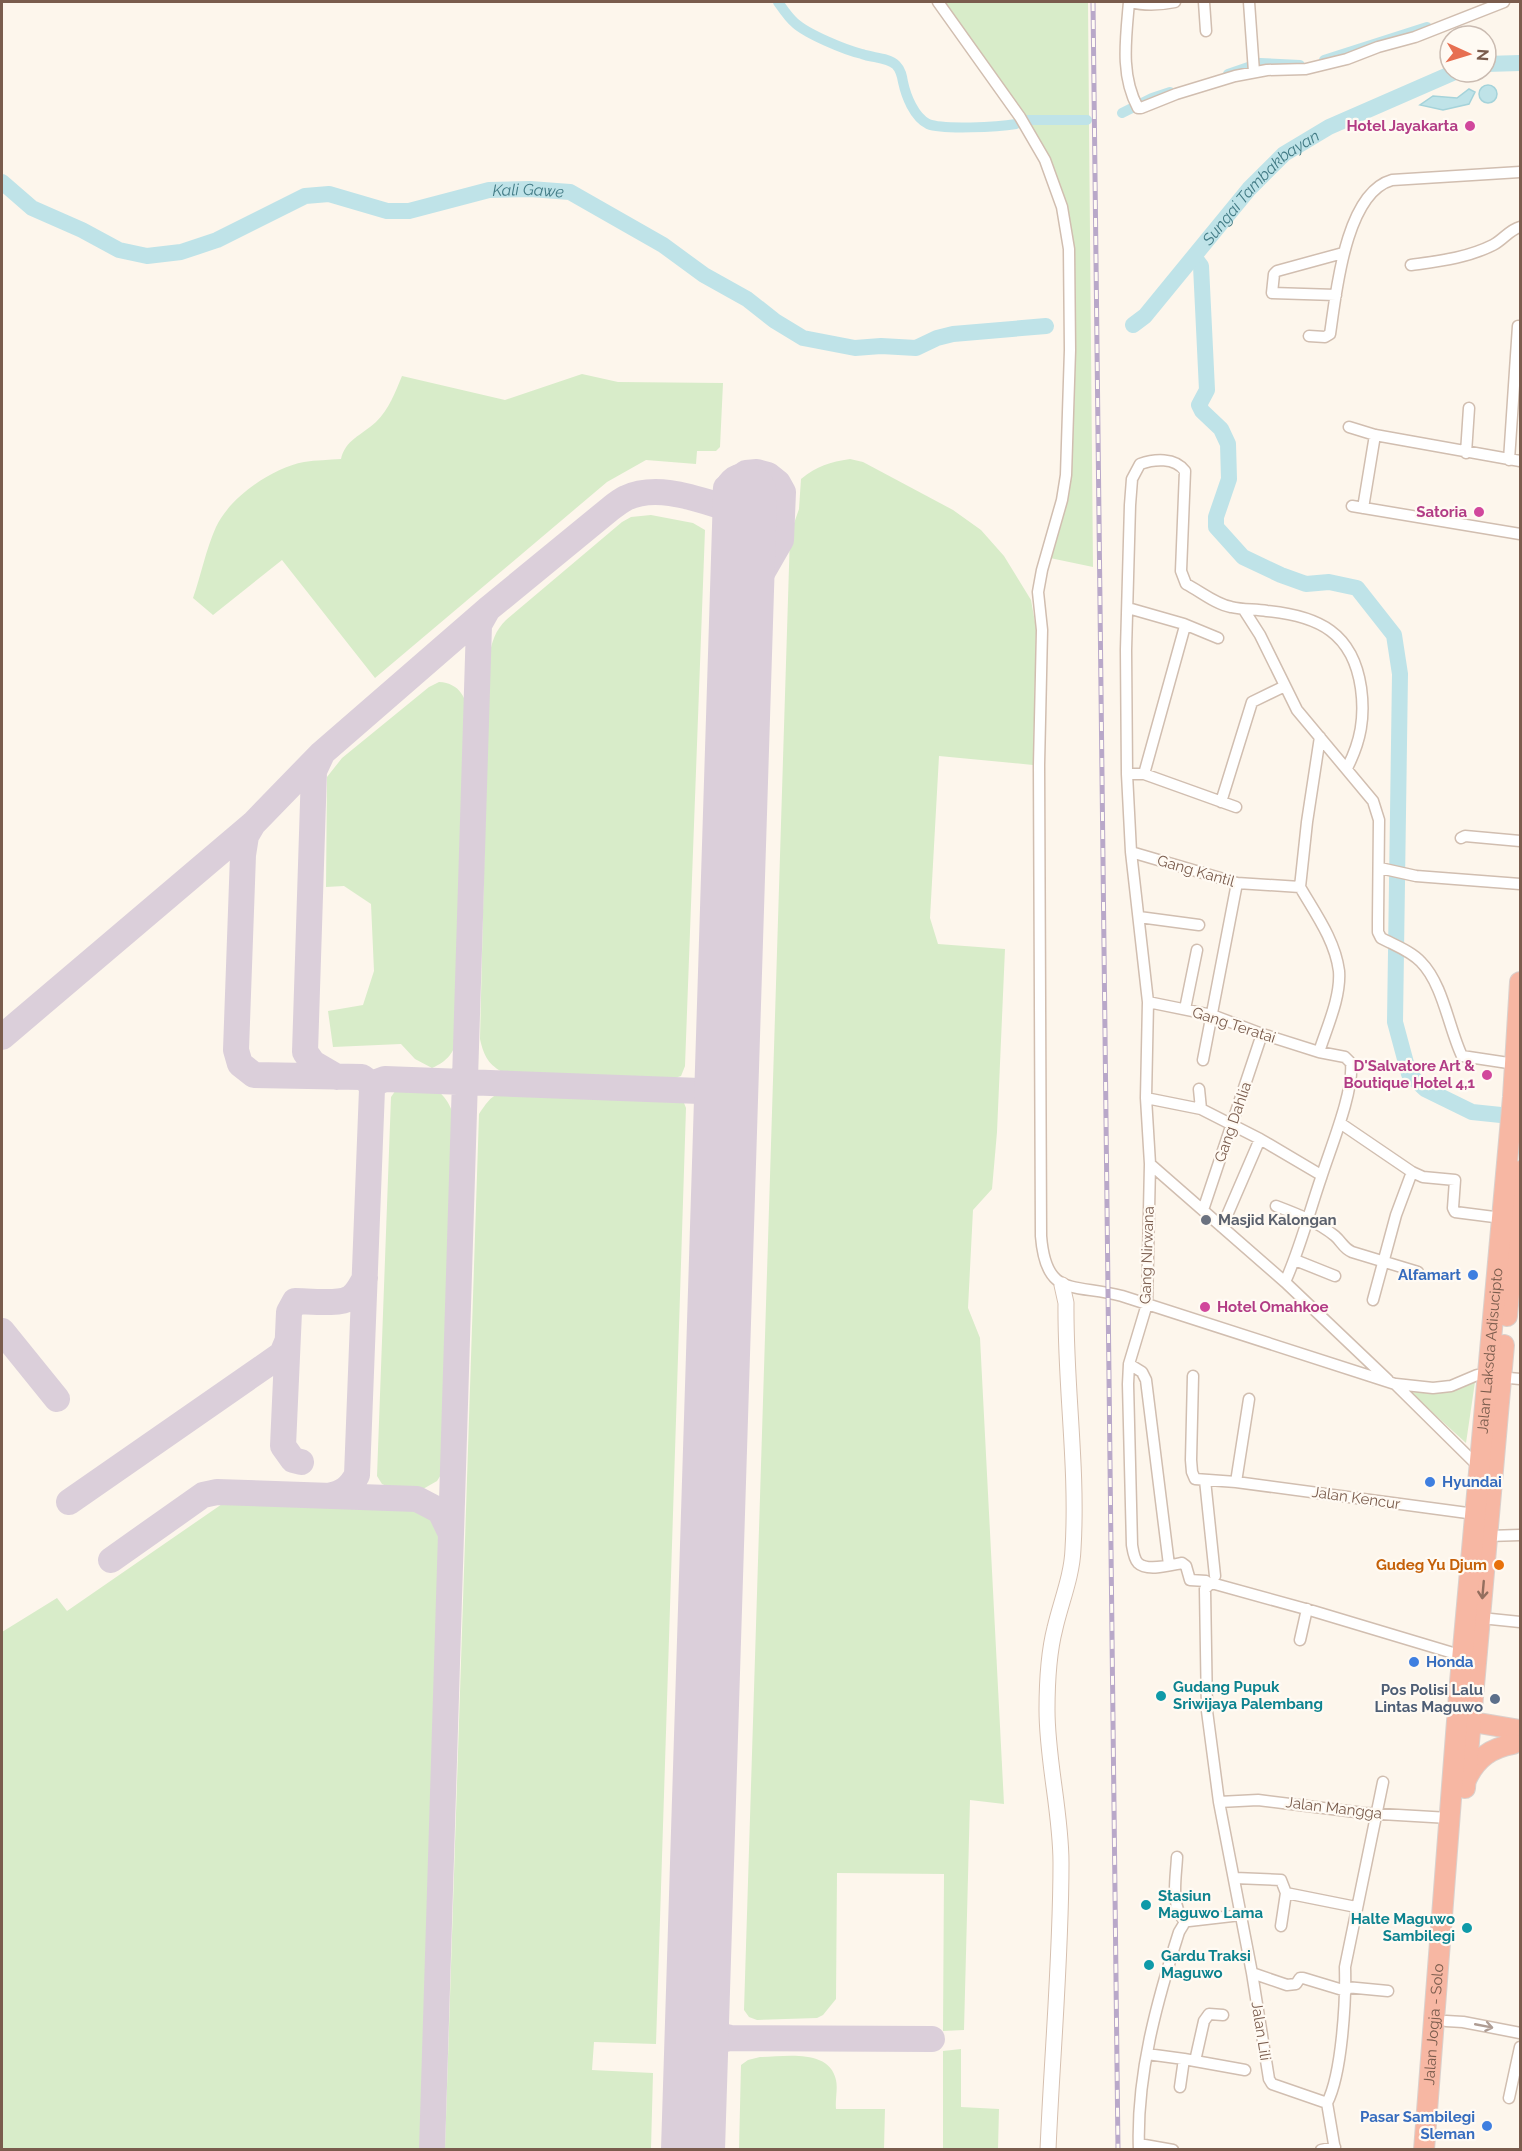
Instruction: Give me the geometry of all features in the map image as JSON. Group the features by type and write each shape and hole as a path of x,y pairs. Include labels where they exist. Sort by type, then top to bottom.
{"highway":[{"name":"Jalan Laksda Adisucipto","path":"1515,1210 1508,1148 1521,982"},
{"name":"Jalan Laksda Adisucipto","path":"1464,1729 1462,1656 1475,1514 1487,1469 1503,1377 1515,1210 1521,1171"},
{"name":"Jalan Laksda Adisucipto","path":"1464,1729 1476,1683 1488,1536 1487,1469"},
{"path":"1476,1683 1482,1704 1487,1712 1516,1737"},
{"path":"1464,1729 1516,1737"},
{"name":"Jalan Jogja - Solo","path":"1437,2150 1465,1784 1464,1729"},
{"name":"Jalan Jogja - Solo","path":"1424,2150 1449,1818 1464,1729"},
{"path":"1465,1784 1473,1767 1485,1754 1516,1737"}],"street":[{"path":"938,2 1020,117 1048,166 1062,207 1069,249 1070,350 1064,487 1038,592 1042,630 1039,765 1041,1236 1046,1266 1050,1274 1062,1285 1108,1292 1393,1383 1433,1388 1451,1386 1471,1376 1503,1377"},
{"path":"1175,2 1161,5 1130,2 1125,54 1126,71 1136,105 1176,94 1253,67 1267,70 1306,69 1330,64 1415,37 1504,2"},
{"path":"1204,2 1206,31"},
{"path":"1249,2 1253,67"},
{"path":"1309,336 1325,337 1330,334 1343,252 1359,209 1385,182 1521,172"},
{"path":"1411,265 1461,257 1493,245 1513,229 1521,227"},
{"path":"1336,295 1272,293 1274,274 1277,271 1343,252"},
{"path":"1509,460 1518,326"},
{"path":"1466,453 1469,408"},
{"path":"1349,428 1466,453 1521,461"},
{"path":"1375,435 1358,507 1521,534"},
{"name":"Gang Nirwana","path":"1169,1565 1143,1566 1134,1556 1128,1424 1130,1364 1147,1304 1150,1164 1146,1098 1148,1002 1131,852 1127,774 1126,650 1132,479 1140,464 1152,460 1172,462 1185,471 1181,571 1186,584 1229,607 1244,610"},
{"path":"1128,608 1184,624 1218,638"},
{"path":"1244,610 1260,635 1297,710 1373,801 1379,820 1378,932 1381,938 1421,962 1429,973 1438,990 1462,1056 1515,1064"},
{"path":"1244,610 1285,613 1312,622 1339,636 1347,646 1359,672 1363,705 1362,732 1347,768"},
{"path":"1144,774 1185,626"},
{"path":"1221,802 1252,702 1285,686"},
{"path":"1319,1052 1337,990 1339,972 1326,932 1300,886 1320,737"},
{"path":"1127,774 1144,774 1236,807"},
{"path":"1461,838 1465,836 1521,841"},
{"name":"Gang Kantil","path":"1131,852 1237,883 1300,886"},
{"path":"1380,868 1416,876 1521,884"},
{"path":"1203,1060 1237,883"},
{"path":"1139,917 1199,925"},
{"path":"1185,1009 1197,950"},
{"name":"Gang Teratai","path":"1148,1002 1212,1015 1319,1052 1345,1057 1351,1063 1352,1072 1340,1123"},
{"name":"Gang Dahlia","path":"1203,1210 1262,1034"},
{"path":"1199,1089 1201,1109"},
{"path":"1146,1098 1201,1109 1260,1139 1322,1175"},
{"path":"1284,1282 1295,1260 1340,1123 1412,1172 1423,1177 1455,1180 1453,1208 1455,1212 1515,1210"},
{"path":"1222,1227 1260,1139"},
{"path":"1150,1164 1284,1282 1487,1469"},
{"path":"1373,1300 1396,1215 1412,1172"},
{"path":"1276,1206 1307,1219 1334,1235 1346,1250 1418,1272"},
{"path":"1295,1260 1335,1276"},
{"path":"1048,2150 1059,1966 1061,1863 1059,1826 1048,1740 1049,1656 1054,1629 1071,1570 1074,1530 1066,1304 1062,1285"},
{"path":"1130,1364 1142,1372 1146,1380 1169,1565 1184,1564 1190,1580 1206,1581 1307,1609 1462,1656"},
{"path":"1192,1376 1192,1472 1195,1479 1205,1480"},
{"path":"1236,1482 1249,1399"},
{"name":"Jalan Kencur","path":"1205,1480 1236,1482 1475,1514"},
{"name":"Jalan Lili","path":"1205,1480 1210,1583 1207,1711 1219,1802 1235,1878 1269,2079 1272,2085 1327,2103"},
{"path":"1488,1536 1521,1535"},
{"path":"1300,1640 1307,1609"},
{"path":"1481,1618 1521,1622"},
{"path":"1321,2150 1335,2148 1327,2103 1334,2090 1346,1989 1346,1967 1356,1907 1383,1782"},
{"name":"Jalan Mangga","path":"1219,1802 1258,1800 1375,1814 1449,1818"},
{"path":"1178,1857 1176,1904 1179,1916 1185,1922"},
{"path":"1235,1878 1281,1880 1286,1893 1281,1926"},
{"path":"1286,1893 1356,1907"},
{"path":"1185,1922 1241,1915"},
{"path":"1173,2150 1139,2147 1142,2089 1147,2054 1168,1970 1179,1932 1185,1922"},
{"path":"1252,1973 1287,1985 1296,1984 1300,1978 1303,1978 1346,1989 1388,1991"},
{"path":"1195,2061 1204,2021 1209,2014 1223,2015"},
{"path":"1446,2021 1521,2033"},
{"path":"1509,2098 1521,2047"},
{"path":"1147,2054 1245,2070"},
{"path":"1180,2087 1184,2059"}],"green space":[{"path":"943,2 1088,2 1089,117 1026,118"},
{"path":"1089,124 1093,567 1050,558 1064,512 1073,246 1068,213 1058,183 1030,125"},
{"path":"582,374 618,382 723,383 720,447 716,451 697,451 696,464 646,460 607,482 375,678 282,560 213,615 193,598 212,535 231,505 253,485 279,470 304,462 341,459 350,442 385,412 402,376 505,400"},
{"path":"850,459 863,462 953,510 981,530 1004,556 1031,600 1036,628 1033,765 939,756 930,918 938,944 1005,949 997,1132 992,1189 973,1210 968,1308 980,1338 1004,1804 970,1800 964,2030 943,2031 944,1874 837,1873 836,1999 823,2015 817,2018 757,2020 749,2017 744,2010 790,535 799,509 801,479 824,465"},
{"path":"651,515 693,523 705,530 685,1066 681,1076 669,1080 504,1073 488,1060 480,1039 491,646 506,620 622,522 631,517"},
{"path":"439,682 452,685 461,693 468,719 459,1037 449,1056 432,1068 415,1059 401,1044 333,1047 328,1011 363,1005 374,971 371,904 344,886 326,887 327,777 342,758 429,687"},
{"path":"429,1086 448,1102 456,1126 444,1470 437,1481 423,1489 391,1488 382,1484 377,1476 391,1097 398,1087"},
{"path":"513,1091 678,1098 686,1108 656,2044 594,2042 592,2070 653,2073 651,2149 445,2149 479,1114 493,1097"},
{"path":"1475,1382 1466,1443 1410,1392 1443,1390"},
{"path":"225,1502 297,1507 423,1509 434,1518 440,1530 442,1539 423,2149 2,2149 2,1632 57,1598 67,1611"},
{"path":"961,2049 961,2107 999,2109 998,2149 943,2149 943,2051"},
{"path":"804,2056 825,2063 832,2070 836,2080 836,2109 885,2109 884,2149 739,2149 741,2065 748,2060 760,2057"}],"water":[{"path":"1484,85 1492,85 1497,90 1495,101 1484,103 1479,98 1479,90"},
{"path":"1469,89 1475,92 1469,104 1443,110 1420,105 1433,96 1457,98"}],"waterway":[{"path":"778,2 792,21 808,32 846,49 893,62 901,73 911,106 928,124 958,127 1016,124"},
{"path":"1324,60 1427,27"},
{"path":"1228,74 1260,63 1300,65"},
{"name":"Sungai Tambakbayan","path":"1498,64 1520,63"},
{"name":"Sungai Tambakbayan","path":"1133,325 1145,316 1249,189 1284,154 1329,127 1438,79"},
{"path":"1122,113 1170,92"},
{"path":"1028,120 1087,120"},
{"name":"Kali Gawe","path":"2,182 32,208 82,230 119,250 147,256 181,252 217,240 305,196 329,194 387,211 409,211 489,190 530,189 570,192 663,245 704,275 747,299 775,321 803,338 855,348 881,346 916,348 937,338 953,334 1046,326"},
{"path":"1195,258 1201,266 1207,390 1199,405 1202,411 1221,429 1228,444 1229,479 1216,517 1216,527 1243,557 1281,575 1306,584 1329,582 1357,588 1394,635 1400,674 1395,1022 1409,1074 1425,1089 1472,1112 1520,1117"}],"taxiway":[{"path":"742,608 781,540 783,492 778,483 768,475 757,472 746,473 726,488 724,507 744,534"},
{"path":"2,1037 253,824 321,754 488,609 616,505 638,494 662,492 724,507"},
{"path":"432,2150 479,625 488,609"},
{"path":"321,756 314,771 305,1052 313,1063 337,1077"},
{"path":"253,824 246,836 243,855 236,1050 240,1064 254,1075 362,1077 369,1082 372,1089 357,1475 346,1489 329,1496"},
{"path":"700,1091 716,1082 727,1066"},
{"path":"372,1089 377,1082 385,1079 700,1091 713,1096 726,1111"},
{"path":"301,1462 293,1460 283,1446 289,1312 295,1301 331,1302 350,1298 357,1292 365,1278"},
{"path":"2,1331 57,1399"},
{"path":"69,1502 282,1354 287,1342"},
{"path":"111,1560 203,1495 217,1492 417,1499 440,1511 451,1534"},
{"path":"698,2011 702,2023 708,2030 730,2038"},
{"path":"696,2063 701,2051 708,2044 730,2038 932,2039"}],"runway":[{"path":"693,2150 745,495"}],"railway":[{"path":"1093,2 1118,2150"}],"place":[{"name":"Hotel Jayakarta","path":"1470,126"},
{"name":"Satoria","path":"1479,512"},
{"name":"D'Salvatore Art & Boutique Hotel 4,1","path":"1487,1075"},
{"name":"Masjid Kalongan","path":"1206,1220"},
{"name":"Alfamart","path":"1473,1275"},
{"name":"Hotel Omahkoe","path":"1205,1307"},
{"name":"Hyundai","path":"1430,1482"},
{"name":"Gudeg Yu Djum","path":"1499,1565"},
{"name":"Honda","path":"1414,1662"},
{"name":"Gudang Pupuk Sriwijaya Palembang","path":"1161,1696"},
{"name":"Pos Polisi Lalu Lintas Maguwo","path":"1495,1699"},
{"name":"Stasiun Maguwo Lama","path":"1146,1905"},
{"name":"Halte Maguwo Sambilegi","path":"1467,1928"},
{"name":"Gardu Traksi Maguwo","path":"1149,1965"},
{"name":"Pasar Sambilegi Sleman","path":"1487,2126"}]}
